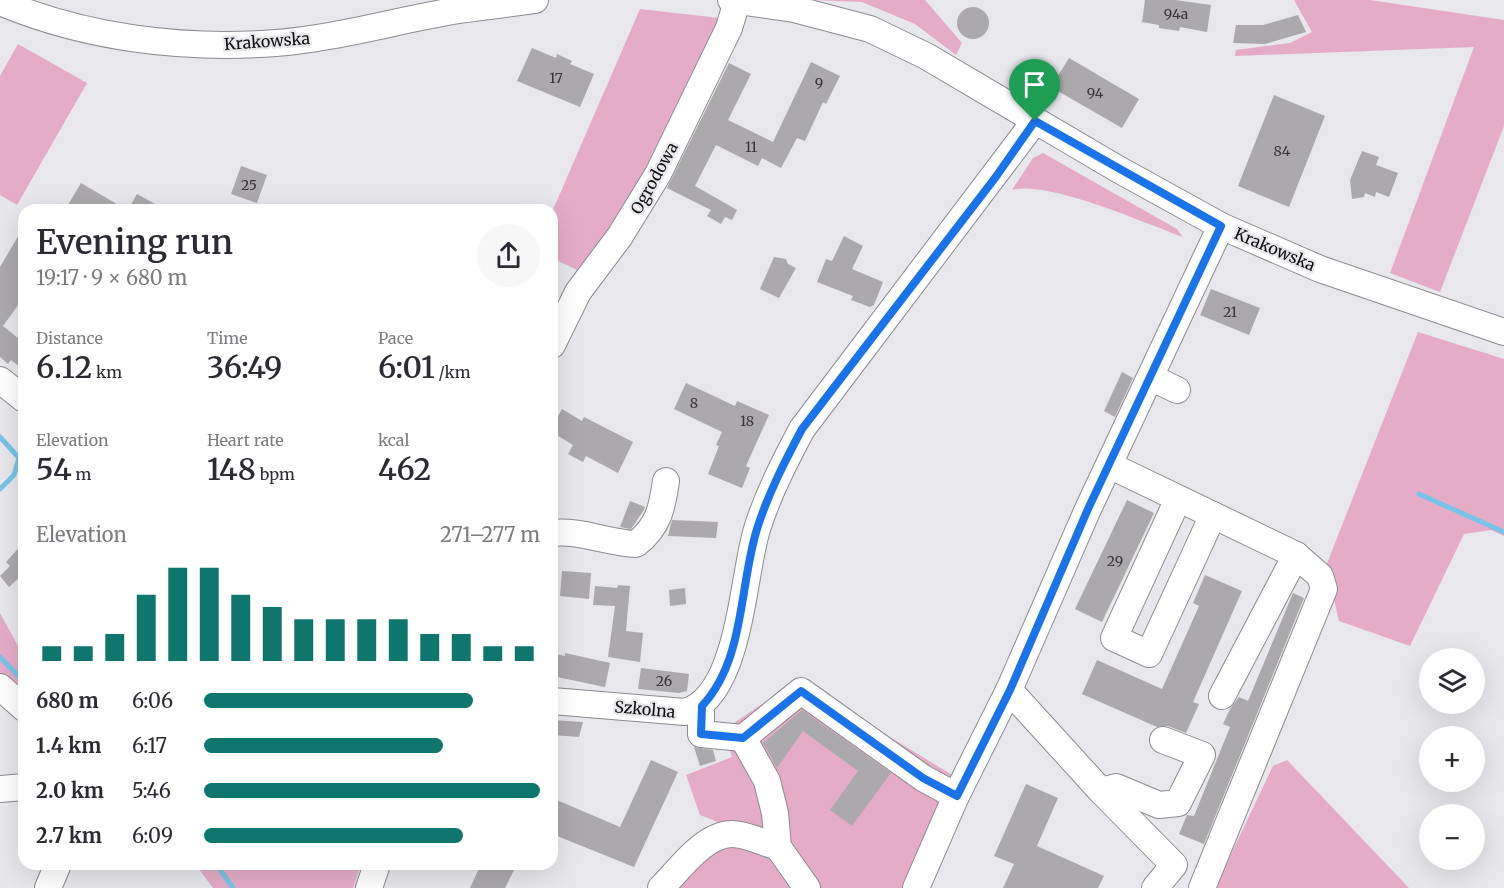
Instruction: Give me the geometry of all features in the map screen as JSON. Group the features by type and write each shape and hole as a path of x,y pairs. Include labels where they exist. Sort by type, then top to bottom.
{"street":[{"name":"Krakowska","path":"0,2 44,18 112,35 186,44 230,45 321,37 458,10 535,0"},
{"name":"Krakowska","path":"731,0 794,9 870,29 926,56 1035,121 1221,226 1329,272 1504,332"},
{"name":"Ogrodowa","path":"558,333 578,292 620,236 658,174 729,28 737,1"},
{"path":"957,796 923,778 801,691 743,738 701,734 702,706 716,690 727,667 757,530 782,466 802,429 995,178 1035,121"},
{"path":"916,888 957,796 1010,690 1088,509 1111,466 1221,226"},
{"path":"1152,378 1177,390"},
{"path":"0,380 18,394"},
{"path":"1111,466 1296,555 1320,576 1323,596 1203,888"},
{"path":"558,532 565,531 616,543 636,544 651,533 662,507 666,481"},
{"path":"1178,499 1114,638 1149,654 1213,516"},
{"path":"1222,696 1296,555"},
{"path":"0,687 18,703"},
{"path":"1010,690 1101,791 1174,864 1155,888"},
{"name":"Szkolna","path":"558,701 685,712 702,706"},
{"path":"743,738 767,781 776,813 778,847 807,888"},
{"path":"1101,791 1116,787 1159,805 1178,803 1202,755 1163,740"},
{"path":"0,789 18,788"},
{"path":"661,888 692,856 717,836 733,834 778,847"},
{"path":"48,888 56,870"},
{"path":"369,888 375,870"}],"shaded area":[{"path":"812,0 925,0 962,43 956,55 915,24 862,2"},
{"path":"1294,0 1370,0 1504,20 1504,126 1440,292 1390,273 1474,47 1235,56 1236,50 1290,43 1312,32"},
{"path":"640,9 728,19 643,192 581,272 558,261 558,204 555,204"},
{"path":"18,44 87,83 17,205 0,195 0,76"},
{"path":"1043,153 1177,229 1183,237 1096,204 1071,197 1048,191 1012,190 1033,158"},
{"path":"1418,332 1504,359 1504,536 1491,530 1464,534 1410,646 1339,621 1326,566"},
{"path":"0,613 18,646 18,690 0,674"},
{"path":"797,680 957,778 907,888 673,888 709,856 753,836 700,815 686,775 732,757 724,730"},
{"path":"1287,760 1409,888 1215,888 1273,766"},
{"path":"200,870 359,870 353,888 213,888"}],"building":[{"path":"1145,0 1176,0 1211,5 1207,32 1180,27 1179,31 1159,28 1159,25 1142,22"},
{"path":"973,7 984,12 989,23 984,34 973,39 962,34 957,23 962,12"},
{"path":"1298,15 1306,32 1265,44 1233,43 1236,25 1263,25"},
{"path":"532,48 556,58 557,54 572,61 570,64 594,74 580,107 517,81"},
{"path":"1069,58 1139,99 1122,128 1051,87"},
{"path":"811,62 840,76 826,104 823,102 805,141 797,138 781,168 762,158 758,166 716,145 695,186 737,210 732,220 725,217 721,224 707,216 711,210 667,188 729,63 751,74 728,120 773,142"},
{"path":"1274,95 1325,116 1289,207 1238,186"},
{"path":"1362,151 1379,157 1376,165 1398,173 1389,197 1376,192 1375,197 1365,193 1364,197 1352,199 1350,180"},
{"path":"241,166 267,175 257,203 231,194"},
{"path":"81,183 117,204 69,204"},
{"path":"137,194 155,204 131,204"},
{"path":"18,236 18,305 3,326 18,338 18,365 11,360 8,364 0,357 0,267"},
{"path":"844,236 863,246 852,269 883,282 874,305 870,307 851,300 853,296 817,282 826,259 832,261"},
{"path":"774,257 786,259 788,264 796,268 779,298 760,289"},
{"path":"1211,289 1260,308 1249,335 1200,315"},
{"path":"1122,372 1133,378 1115,417 1104,411"},
{"path":"686,383 735,406 737,401 769,415 746,466 750,468 742,488 708,474 722,432 674,409"},
{"path":"562,409 582,421 584,417 633,442 618,473 586,456 583,462 568,454 573,445 558,436 558,416"},
{"path":"1127,500 1154,513 1102,622 1075,609"},
{"path":"630,501 645,507 631,529 620,527"},
{"path":"672,520 718,522 716,538 668,536"},
{"path":"18,549 18,579 9,587 0,576 10,566 6,562"},
{"path":"562,571 591,573 589,599 560,596"},
{"path":"1205,575 1242,591 1193,702 1199,704 1186,733 1168,726 1157,727 1082,694 1097,660 1162,689 1199,606 1193,603"},
{"path":"618,585 630,586 626,631 643,633 640,662 608,657 615,606 593,605 595,586 617,588"},
{"path":"685,588 686,604 670,606 669,590"},
{"path":"1293,593 1304,598 1204,844 1179,834 1187,815 1194,816 1230,727 1223,724 1230,709 1239,697 1248,701"},
{"path":"565,653 610,663 605,687 558,677 558,654 565,656"},
{"path":"641,668 689,674 687,691 679,693 638,689"},
{"path":"802,710 891,773 852,826 830,810 858,771 803,731 777,768 763,743"},
{"path":"558,720 583,722 579,737 558,735"},
{"path":"694,747 713,750 716,761 700,766"},
{"path":"651,760 678,772 634,867 558,836 558,801 620,827"},
{"path":"1026,784 1058,798 1037,846 1104,876 1098,888 1003,888 1014,864 994,856"},
{"path":"478,870 514,870 505,888 470,888"}],"waterway":[{"path":"0,437 18,457"},
{"path":"0,489 14,475 18,461"},
{"path":"1419,494 1504,532"},
{"path":"0,657 18,676"},
{"path":"220,870 233,888"}],"route":[{"path":"1035,121 1221,226 1111,466 1088,509 1010,690 957,796 923,778 801,691 743,738 701,734 702,706 716,690 727,667 757,530 782,466 802,429 995,178 1035,121"}]}
